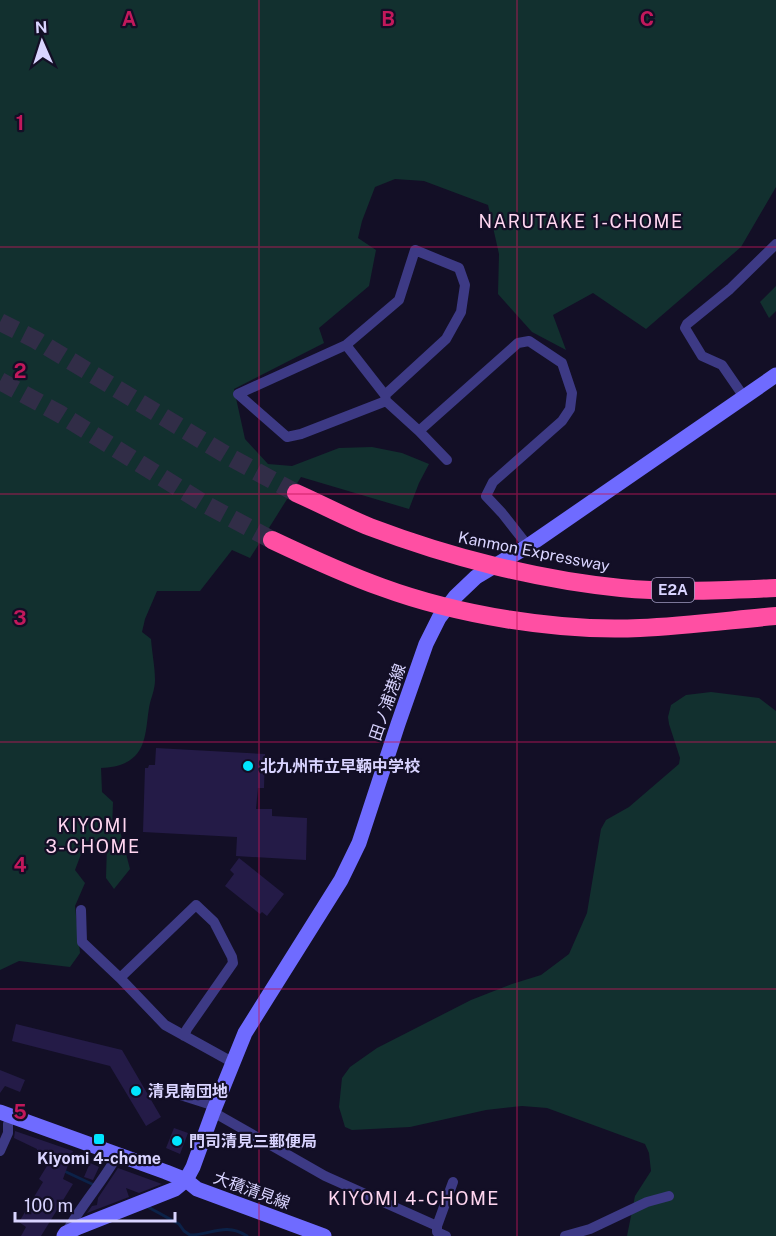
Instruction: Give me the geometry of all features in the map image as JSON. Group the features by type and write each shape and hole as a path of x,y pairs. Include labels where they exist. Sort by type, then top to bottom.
{"highway":[{"name":"Kanmon Expressway","path":"296,493 369,526 420,545 466,558 571,581 622,588 672,590 776,588"},
{"name":"E2A","path":"272,540 336,570 382,588 469,612 508,619 591,628 639,628 776,616"}],"main road":[{"name":"田ノ浦港線","path":"186,1180 245,1033 341,880 359,843 401,714 426,644 439,618 455,597 476,577 528,546 776,375"},
{"name":"大積清見線","path":"5,1114 186,1180 197,1189 324,1236"},
{"path":"65,1235 175,1189 186,1180"}],"street":[{"path":"744,397 722,365 702,356 685,328 730,289 776,244"},
{"path":"415,250 459,268 465,285 461,312 446,339 386,398 301,434 287,436 238,394 346,345 399,300 415,250"},
{"path":"419,430 518,343 530,341 562,363 572,393 570,410 562,421 493,482 486,496 528,546"},
{"path":"346,345 386,398 447,460"},
{"path":"120,978 196,905 214,922 234,963 184,1036"},
{"path":"81,910 82,942 165,1025 232,1062"},
{"path":"171,1092 214,1109 325,1176 439,1232 453,1182"},
{"path":"0,1151 8,1133 5,1114"},
{"path":"65,1235 118,1154"},
{"path":"565,1236 590,1229 647,1202 669,1196"}],"green space":[{"path":"0,0 776,0 776,187 741,247 646,329 593,293 553,315 566,350 532,332 498,294 499,254 488,205 424,181 395,179 375,187 358,238 376,250 369,286 319,328 324,343 234,389 245,439 268,464 292,466 339,448 372,447 402,453 429,464 409,509 301,477 250,558 232,550 200,591 157,591 142,632 151,639 155,680 142,745 135,756 127,762 101,768 102,792 113,802 112,830 120,831 130,869 114,889 106,878 107,844 86,841 75,870 85,883 75,906 80,953 70,967 19,961 0,970"},
{"path":"776,286 776,311 769,318 760,302"},
{"path":"711,692 759,698 776,711 776,1236 627,1236 635,1196 651,1171 649,1153 645,1144 547,1108 522,1106 486,1110 410,1127 352,1130 345,1127 339,1107 342,1078 350,1067 377,1048 471,1000 541,975 569,954 587,913 601,829 606,820 629,807 679,764 680,758 668,717 671,705 686,695"}],"building":[{"path":"156,748 265,754 264,788 258,788 256,809 272,809 272,816 307,818 306,860 236,856 237,837 143,832 145,768 155,765"},
{"path":"239,858 284,894 267,916 262,912 260,914 225,886 234,874 230,870"},
{"name":"清見南団地","path":"16,1024 122,1050 161,1117 146,1126 110,1066 12,1041"},
{"path":"0,1070 25,1080 20,1092 5,1086 0,1093"},
{"name":"門司清見三郵便局","path":"174,1128 188,1133 180,1154 166,1148"},
{"path":"15,1131 73,1151 63,1179 73,1184 41,1236 21,1236 26,1227 19,1222 43,1182 39,1179 53,1156 14,1138"},
{"path":"90,1163 99,1167 93,1180 84,1177"},
{"path":"118,1168 162,1184 139,1193 126,1188 129,1197 87,1213 92,1206 97,1205 98,1198"}],"waterway":[{"path":"62,1170 94,1185"},
{"path":"148,1207 179,1224 190,1235 232,1230 247,1236"}],"tunnel":[{"path":"0,322 36,340 228,456 296,493"},
{"path":"0,381 60,414 203,503 272,540"}],"place":[{"name":"北九州市立早鞆中学校","path":"248,766"},
{"name":"清見南団地","path":"136,1091"},
{"name":"Kiyomi 4-chome","path":"99,1139"},
{"name":"門司清見三郵便局","path":"177,1141"}],"district":[{"name":"NARUTAKE 1-CHOME","path":"581,222"},
{"name":"KIYOMI 3-CHOME","path":"93,836"},
{"name":"KIYOMI 4-CHOME","path":"414,1199"}]}
